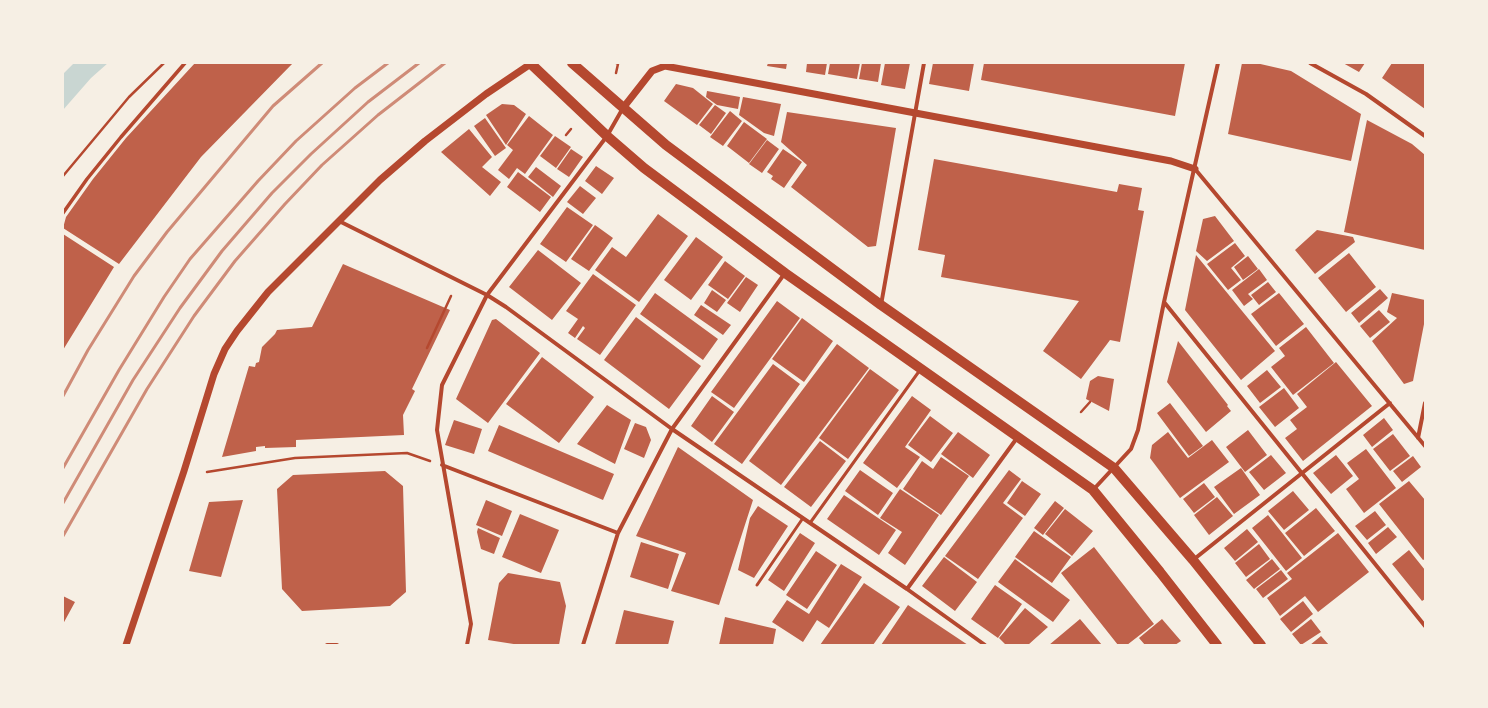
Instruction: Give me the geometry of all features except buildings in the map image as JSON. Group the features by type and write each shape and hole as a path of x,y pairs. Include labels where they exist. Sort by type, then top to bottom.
{"main road":[{"path":"531,63 607,136 644,168 785,272 1092,490 1160,572 1215,644"},
{"path":"572,63 666,145 881,305 1114,468 1193,560 1261,645"}],"street":[{"path":"63,213 87,179 121,137 185,63"},
{"path":"126,645 184,471 214,374 225,349 268,292 380,180 425,141 486,94 531,63"},
{"path":"881,305 924,63"},
{"path":"1092,490 1131,449 1138,430 1164,302 1218,63"},
{"path":"1310,63 1366,94 1425,136"},
{"path":"467,645 471,624 436,430 442,385 487,295 607,136 623,108 652,71 665,66 1171,161 1195,169 1425,446"},
{"path":"339,220 487,295 506,307 672,429 907,589 985,645"},
{"path":"583,645 618,533 672,429 785,272"},
{"path":"1164,302 1425,626"},
{"path":"1418,438 1425,403"},
{"path":"1193,560 1390,404"},
{"path":"907,589 1017,438"},
{"path":"442,465 618,533"},
{"path":"327,645 336,645"}],"lane":[{"path":"810,523 921,369"},
{"path":"757,585 802,518"}],"path":[{"path":"63,176 130,97 164,63"},
{"path":"616,73 618,63"},
{"path":"566,135 571,129"},
{"path":"427,348 451,296"},
{"path":"1081,412 1090,402"},
{"path":"207,472 295,458 407,453 442,465"}],"shaded area":[{"path":"74,63 108,63 91,78 63,110 63,74"}],"railway":[{"path":"63,396 88,350 134,276 167,232 273,106 322,63"},
{"path":"63,468 119,370 164,297 190,259 258,181 296,141 355,88 388,63"},
{"path":"63,503 133,380 180,308 222,251 272,193 311,154 368,102 419,63"},
{"path":"63,536 147,389 194,316 235,261 285,204 322,165 378,115 445,63"}]}
